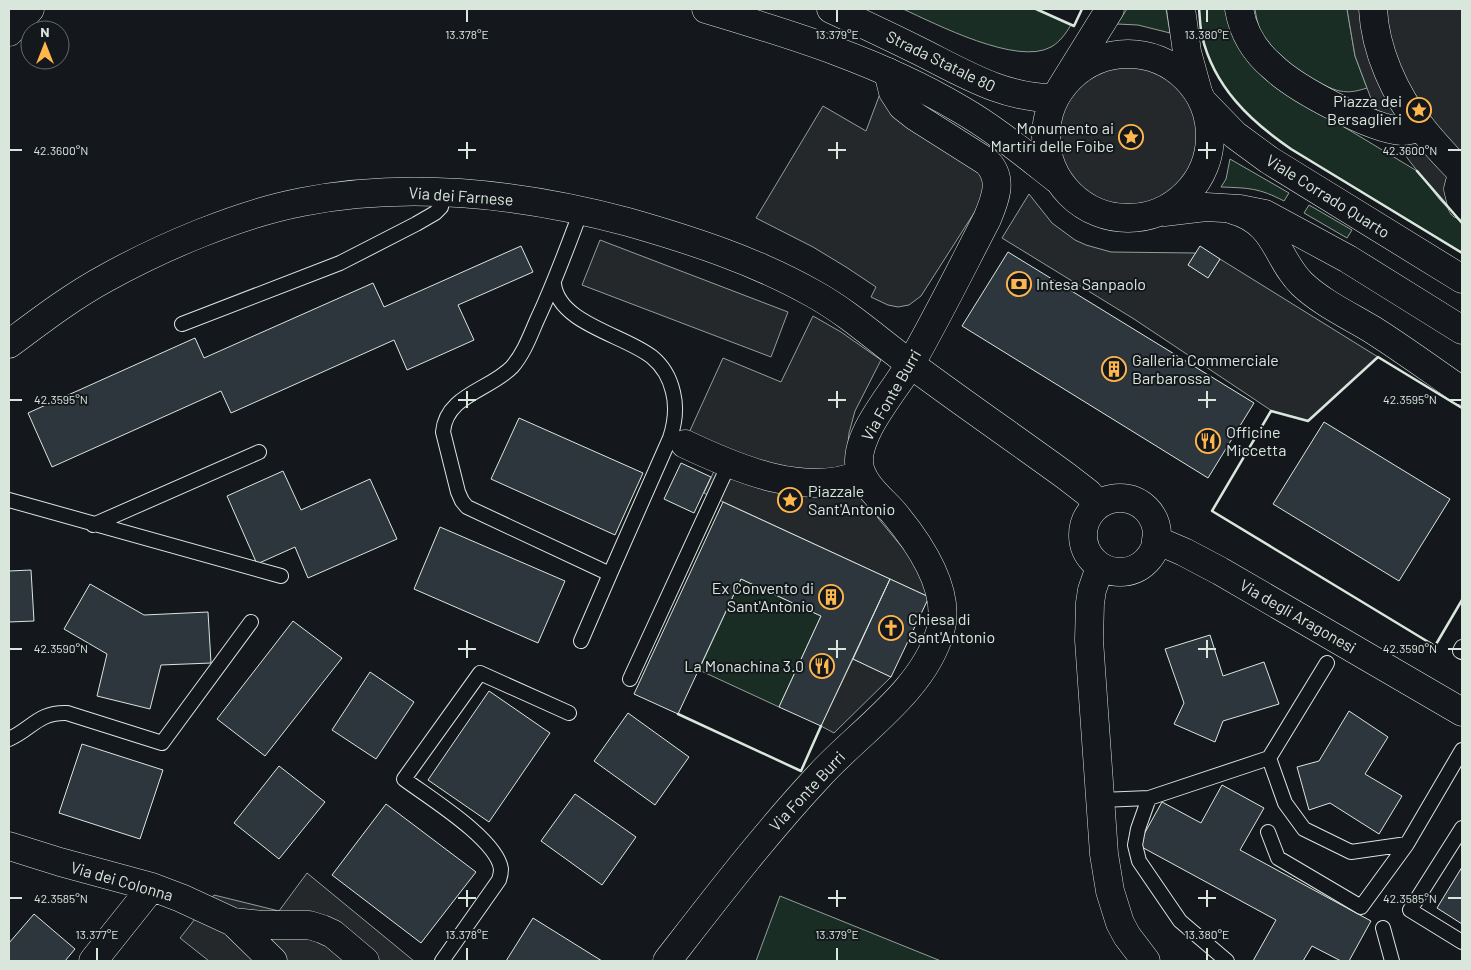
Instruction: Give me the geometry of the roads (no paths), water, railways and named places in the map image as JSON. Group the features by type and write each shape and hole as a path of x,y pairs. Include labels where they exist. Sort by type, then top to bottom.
{"street":[{"path":"9,32 30,9"},
{"path":"706,9 804,39 888,72 939,97 1009,141 1058,180 1078,202 1104,215 1134,218 1186,208 1217,207 1254,211 1276,219 1348,259 1462,330"},
{"path":"1058,180 1049,160 1045,139 1047,118 1058,93 1110,9"},
{"path":"1181,9 1187,52 1200,97"},
{"path":"1239,9 1242,23 1253,45 1272,67 1287,79 1324,101 1364,120 1405,131 1420,126"},
{"path":"1373,9 1376,32 1392,78 1404,103 1420,126 1462,174 1458,189 1462,205"},
{"name":"Strada Statale 80","path":"837,11 984,84 1009,93 1030,97 1058,93"},
{"path":"1058,93 1068,79 1087,65 1108,56 1130,54 1153,58 1174,67 1190,82 1207,112 1210,133 1209,154 1204,169 1196,183 1172,206 1153,215"},
{"name":"Via Fonte Burri","path":"667,961 764,837 820,774 879,718 909,686 925,664 937,640 942,616 940,595 931,569 906,528 862,474 860,456 865,436 910,364 987,219 997,190 995,175 990,165 902,106 893,92 888,72"},
{"name":"Viale Corrado Quarto","path":"1200,97 1235,135 1263,156 1462,279"},
{"name":"Via dei Farnese","path":"9,344 76,296 105,278 154,254 224,225 277,208 324,198 368,193 443,193 515,199 581,211 682,239 753,265 794,284 838,308 910,364"},
{"path":"1217,207 1236,211 1256,221 1271,238 1297,278 1307,289 1462,391"},
{"path":"910,364 1066,476 1088,493 1098,505"},
{"path":"685,444 729,464 785,480 814,484 840,482 862,474"},
{"path":"1121,498 1134,500 1144,507 1152,517 1156,528 1156,540 1153,552 1145,562 1135,569 1124,572 1111,572 1100,567 1091,559 1085,548 1082,536 1084,524 1089,513 1098,505 1109,500 1121,498"},
{"name":"Via degli Aragonesi","path":"1156,540 1220,571 1462,712"},
{"path":"1100,567 1092,590 1090,603 1089,640 1104,854 1113,900 1120,923 1127,936 1146,961"},
{"name":"Via dei Colonna","path":"9,846 152,887 233,922 262,925 309,925 322,929 345,943 365,961"},
{"path":"93,961 152,887"},
{"name":"Via dei Colonna","path":"233,922 273,961"}],"lane":[{"path":"182,324 340,263 435,213 441,207 443,193"},
{"path":"581,211 554,284 519,357 499,378 452,408 444,422 444,437 458,492 467,507 610,574"},
{"path":"554,284 561,302 572,313 652,356 662,367 673,391 675,415 670,438 581,641"},
{"path":"93,525 259,452"},
{"path":"630,679 729,464"},
{"path":"9,500 281,576"},
{"path":"9,739 45,715 67,713 162,743 251,622"},
{"path":"1462,647 1460,650 1462,652"},
{"path":"1101,800 1150,798 1268,758 1327,664"},
{"path":"442,961 499,880 501,870 491,850 473,829 404,779 480,673 568,713"},
{"path":"1268,832 1278,858 1361,907 1407,844 1462,750"},
{"path":"1268,758 1285,803 1304,830 1351,852 1407,844"},
{"path":"1150,798 1138,829 1135,846 1139,861 1180,921 1227,961"},
{"path":"1462,828 1410,910 1462,942"},
{"path":"1383,928 1392,961"}],"place":[{"name":"Piazza dei Bersaglieri","path":"1419,110"},
{"name":"Monumento ai Martiri delle Foibe","path":"1131,137"},
{"name":"Intesa Sanpaolo","path":"1019,284"},
{"name":"Galleria Commerciale Barbarossa","path":"1114,369"},
{"name":"Officine Miccetta","path":"1208,441"},
{"name":"Piazzale Sant'Antonio","path":"790,500"},
{"name":"Ex Convento di Sant'Antonio","path":"831,597"},
{"name":"Chiesa di Sant'Antonio","path":"891,628"},
{"name":"La Monachina 3.0","path":"822,666"}]}
